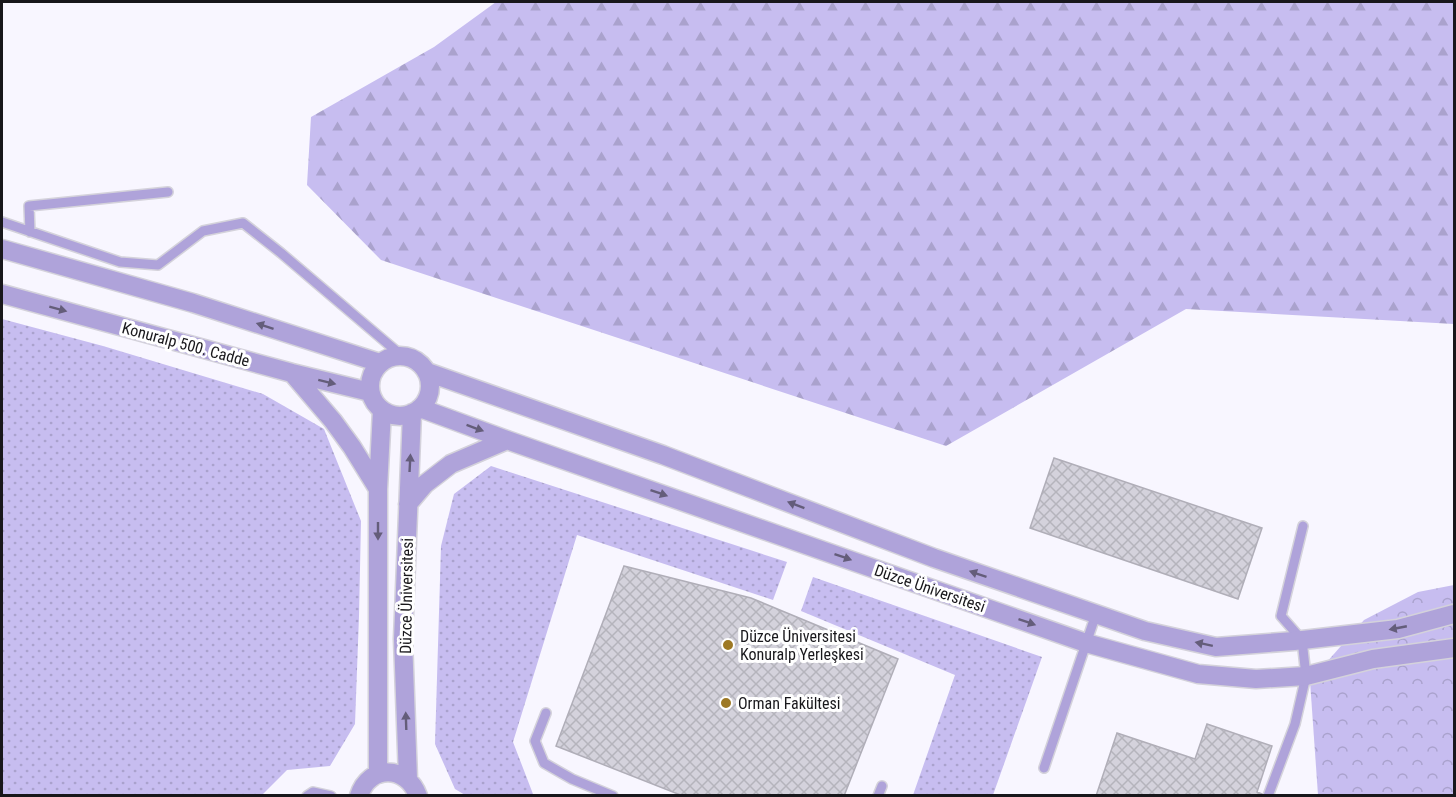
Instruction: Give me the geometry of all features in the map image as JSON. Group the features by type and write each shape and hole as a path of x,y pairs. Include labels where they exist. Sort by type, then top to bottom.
{"street":[{"path":"2,249 194,303 380,363"},
{"name":"Konuralp 500. Cadde","path":"2,294 370,392"},
{"path":"382,410 370,392 373,371 390,357 400,355 411,358 420,363 427,372 663,455 934,558 1145,632 1216,647 1398,629 1455,614"},
{"name":"Düzce Üniversitesi","path":"378,774 378,489 382,410 402,415 416,410 426,400 429,391 427,372"},
{"path":"292,373 333,421 378,489"},
{"name":"Düzce Üniversitesi","path":"416,410 1086,643 1198,674 1256,679 1306,676 1373,659 1455,648"},
{"name":"Düzce Üniversitesi","path":"408,779 403,639 408,504 416,410"},
{"path":"408,504 425,484 451,464 507,440"},
{"path":"359,795 364,784 371,778 389,772 408,779 418,795"}],"lane":[{"path":"30,232 29,206 168,192"},
{"path":"2,222 120,262 158,265 203,231 243,223 290,260 400,355"},
{"path":"1268,795 1296,724 1306,676 1302,640 1281,616 1303,526"},
{"path":"1044,768 1096,615"},
{"path":"546,713 536,741 544,763 572,779 614,795"},
{"path":"307,795 313,792 331,795"}],"green space":[{"path":"496,2 1454,2 1454,324 1186,309 946,446 381,260 307,185 311,117 434,47"},
{"path":"2,319 103,346 263,394 324,429 361,521 355,724 330,766 287,770 262,795 2,795"},
{"path":"491,466 787,562 773,600 577,535 513,742 535,795 465,795 455,789 435,744 441,546 454,494"},
{"path":"813,577 1042,657 993,795 913,795 955,675 801,611"},
{"path":"1454,585 1454,795 1318,795 1310,681 1364,620 1418,592"}],"building":[{"path":"1054,458 1262,528 1238,599 1030,528"},
{"name":"Orman Fakültesi","path":"624,566 751,598 898,659 844,796 683,796 556,746"},
{"path":"1207,724 1272,746 1257,792 1267,796 1096,796 1117,733 1195,759"}],"place":[{"name":"Düzce Üniversitesi Konuralp Yerleşkesi","path":"728,645"},
{"name":"Orman Fakültesi","path":"726,703"}]}
